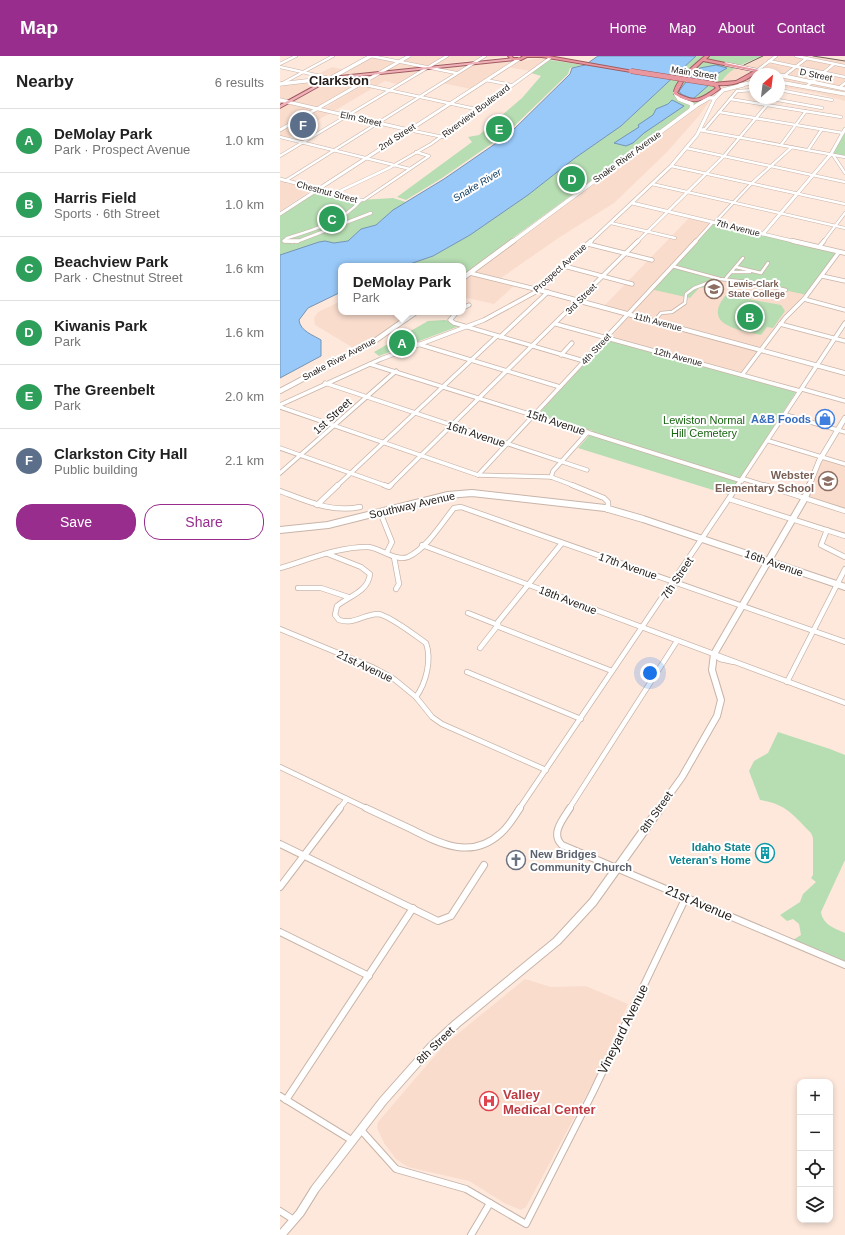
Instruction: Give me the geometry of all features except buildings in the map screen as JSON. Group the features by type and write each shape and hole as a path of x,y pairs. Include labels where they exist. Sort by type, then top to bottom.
{"highway":[{"name":"Main Street","path":"518,58 552,57 561,60 716,86"},
{"path":"707,58 717,62 749,69"},
{"path":"688,75 707,58"},
{"path":"707,58 688,75 675,90 675,93 692,101 699,101 707,97 716,86 734,84 747,78"},
{"path":"693,71 705,63 717,62"}],"main road":[{"path":"280,106 371,56"},
{"path":"281,84 518,58"},
{"path":"722,63 749,69"},
{"path":"321,84 356,76"},
{"name":"D Street","path":"785,76 845,89"},
{"path":"785,83 845,94"},
{"name":"Main Street","path":"716,86 749,84"},
{"name":"Snake River Avenue","path":"466,276 698,104 716,96 725,89 743,85"},
{"path":"716,86 716,96"},
{"path":"675,93 680,98 698,104 707,97"},
{"path":"675,93 679,99 692,104 691,109"},
{"name":"Elm Street","path":"280,100 288,102"},
{"name":"Snake River Avenue","path":"280,391 376,340 412,315"},
{"name":"8th Street","path":"281,1235 310,1200 315,1189 397,1084 438,1040 534,961 572,926 593,902 682,777 717,716 721,700 712,670 714,654 805,498 822,457 845,418"},
{"name":"Southway Avenue","path":"280,530 328,525 458,494 472,493 608,510 644,519 704,538"},
{"name":"16th Avenue","path":"704,538 845,587"}],"street":[{"path":"280,66 296,56"},
{"path":"281,84 333,56"},
{"path":"371,56 456,73"},
{"path":"280,130 408,56"},
{"path":"280,156 447,56"},
{"path":"285,181 484,56"},
{"path":"760,68 776,56"},
{"path":"796,56 845,66"},
{"name":"Riverview Boulevard","path":"336,193 394,165 443,137 480,110 511,84 552,57"},
{"name":"2nd Street","path":"280,214 518,58"},
{"path":"785,75 807,58"},
{"path":"769,61 845,77"},
{"path":"807,86 834,64"},
{"path":"280,66 331,78"},
{"path":"486,80 511,84"},
{"path":"347,81 480,110"},
{"path":"839,88 845,83"},
{"path":"730,99 740,90 749,90"},
{"path":"785,91 832,100"},
{"path":"716,96 699,130 845,157"},
{"path":"730,99 749,102"},
{"name":"Prospect Avenue","path":"280,406 370,364 497,314 539,290 671,166 699,130 705,129 730,99"},
{"path":"785,101 822,108"},
{"name":"Elm Street","path":"288,102 443,137"},
{"path":"762,104 841,117"},
{"name":"3rd Street","path":"351,474 389,487 707,174 741,138 767,105"},
{"path":"781,145 810,106"},
{"path":"719,112 843,133"},
{"path":"763,234 831,154 845,129"},
{"path":"808,150 822,130"},
{"path":"280,137 410,169"},
{"name":"4th Street","path":"478,475 733,202 792,147"},
{"path":"686,148 845,182"},
{"path":"361,200 364,200 429,156 416,152"},
{"path":"831,154 845,173"},
{"path":"671,166 845,204"},
{"name":"Chestnut Street","path":"280,179 361,200 352,211 312,230 287,238 284,241 295,242 371,213"},
{"path":"652,184 845,228"},
{"name":"7th Avenue","path":"632,203 845,253"},
{"path":"819,247 845,213"},
{"path":"611,223 674,238"},
{"path":"588,244 652,260"},
{"path":"742,375 780,324 804,300 839,252"},
{"path":"726,278 744,258"},
{"path":"731,272 762,271 768,263"},
{"path":"564,266 632,284"},
{"path":"672,266 718,279"},
{"path":"736,267 756,272"},
{"name":"11th Avenue","path":"470,273 548,292 845,373"},
{"path":"822,276 845,281"},
{"path":"656,319 661,314 672,312 677,306 685,303 686,294 694,288 718,279 726,278 746,282 752,281 786,290"},
{"path":"317,505 471,360 499,337 548,292"},
{"path":"804,300 845,310"},
{"path":"454,315 450,320 466,327 584,362"},
{"name":"7th Street","path":"280,766 450,847 468,847 484,843 498,836 505,829 580,718 644,628 769,441 816,365 845,323"},
{"name":"12th Avenue","path":"556,324 845,402"},
{"path":"780,324 845,341"},
{"path":"561,354 572,343"},
{"path":"418,344 560,387"},
{"name":"15th Avenue","path":"370,364 845,511"},
{"name":"1st Street","path":"280,473 396,372"},
{"name":"16th Avenue","path":"325,384 587,470"},
{"path":"280,406 478,475 551,477 604,498 608,502 608,510"},
{"path":"786,414 845,432"},
{"path":"551,477 553,471 588,432"},
{"path":"769,441 845,464"},
{"path":"280,448 351,474"},
{"path":"280,491 317,505 340,511 360,507"},
{"path":"729,500 845,536"},
{"name":"17th Avenue","path":"422,545 457,506 845,642"},
{"path":"380,512 392,542 387,552"},
{"path":"827,530 821,545 845,557"},
{"path":"480,648 498,625 498,622 562,543"},
{"path":"280,568 328,554 368,547 387,552 394,557 406,557 422,545"},
{"name":"18th Avenue","path":"422,545 714,654 720,660 736,662 845,704"},
{"path":"328,554 362,568 370,574 369,582 366,587 348,597 335,608 335,615 341,621 354,623 375,614 383,615 426,642 429,650 424,683 420,693 416,696"},
{"path":"394,557 399,584 396,589"},
{"path":"787,682 845,569"},
{"path":"298,588 321,588 348,597"},
{"path":"468,613 498,625 499,627 612,672"},
{"name":"21st Avenue","path":"280,629 383,673 416,696 432,717 442,724 546,770"},
{"name":"21st Avenue","path":"677,641 562,821 556,837 562,845 845,965"},
{"path":"467,672 580,718"},
{"path":"280,887 347,799"},
{"path":"280,844 438,920 444,920 451,916 484,865"},
{"name":"Vineyard Avenue","path":"490,1203 526,1224 593,1092 686,897"},
{"path":"286,1100 413,908"},
{"path":"280,932 369,976"},
{"path":"280,1096 353,1141"},
{"path":"361,1130 372,1139 389,1163 396,1169 402,1172 466,1189 490,1203 471,1235"},
{"path":"280,1211 294,1220"}],"shaded area":[{"path":"371,56 399,62 409,56 508,56 427,66 403,61 400,63 420,67 339,76 318,74 332,67 346,70"},
{"path":"544,56 551,56 530,71 506,67 471,89 442,83 456,74 439,69 516,60 523,61 547,57"},
{"path":"763,56 796,56 807,58 818,56 845,61 845,101 817,93 785,88 785,68 749,68 749,86 719,85 723,78 734,69"},
{"path":"419,71 397,84 385,81 376,86 364,84 380,75"},
{"path":"371,76 358,83 345,82 355,85 317,107 293,102 329,82"},
{"path":"323,80 289,100 280,99 280,85"},
{"path":"361,86 373,88 334,111 323,109"},
{"path":"704,101 709,102 698,117 666,153 614,203 560,237 498,280 515,285 494,304 466,299 466,272 470,273"},
{"path":"289,104 330,113 287,139 280,137 280,109"},
{"path":"280,181 311,189 312,190 280,211"},
{"name":"Lewis-Clark State College","path":"689,218 835,253 795,306 783,317 741,372 611,337 632,313 604,306"},
{"path":"338,302 338,315 411,315 357,350 315,325 314,318 318,312"},
{"name":"Webster Elementary School","path":"822,457 845,464 845,511 805,498"},
{"name":"Valley Medical Center","path":"525,979 551,987 586,986 628,1004 595,1079 526,1207 521,1210 506,1204 469,1181 408,1167 396,1159 384,1143 377,1128 378,1122 444,1045"}],"green space":[{"path":"696,56 763,56 743,64 731,72 721,82 718,88 502,246 470,273 466,272 466,263 413,263 433,256 470,235 528,195 575,158 621,126"},
{"path":"550,60 583,65 570,68 568,74 507,133 442,178 406,200 397,197 472,142 468,137 479,135 522,98 541,76 531,73"},
{"path":"845,129 845,157 831,154"},
{"path":"318,189 361,200 393,198 406,202 393,210 376,225 361,229 348,241 334,243 325,241 319,242 280,255 280,214"},
{"path":"713,222 839,252 807,295 737,280 735,283 719,279 709,290 700,287 690,298 650,289"},
{"path":"726,295 781,305 785,311 773,328 767,327 761,335 743,331 720,320 718,313 719,305"},
{"path":"445,320 462,325 379,356 374,352 428,321"},
{"name":"Lewiston Normal Hill Cemetery","path":"607,340 796,392 729,495 578,448 593,431 538,414"},
{"path":"778,732 845,755 845,860 821,912 827,923 833,928 845,933 845,962 793,940 801,935 799,924 793,919 787,921 780,915 800,902 803,894 816,882 811,878 813,875 813,838 811,833 783,807 760,800 749,771 754,761 768,753"}],"water":[{"name":"Snake River","path":"598,56 696,56 621,126 575,158 528,195 470,235 433,256 413,263 338,263 338,293 308,308 299,320 304,330 321,340 321,356 280,378 280,255 319,242 325,241 334,243 348,241 361,229 376,225 393,210 444,179 508,135 570,74 572,68 585,65"},
{"path":"716,65 727,68 717,74 710,84 693,99 681,94 679,91 689,78 700,68"},
{"path":"672,100 684,106 644,133 633,143 626,146 614,143 639,127 638,125 653,115 656,109 668,104"}],"railway":[{"path":"744,65 763,56"},
{"path":"813,56 845,61"}],"place":[{"name":"Clarkston City Hall","path":"303,125"},
{"name":"The Greenbelt","path":"499,129"},
{"name":"Kiwanis Park","path":"572,179"},
{"name":"Beachview Park","path":"332,219"},
{"name":"Lewis-Clark State College","path":"714,289"},
{"name":"Harris Field","path":"750,317"},
{"name":"DeMolay Park","path":"402,343"},
{"name":"A&B Foods","path":"825,419"},
{"name":"Webster Elementary School","path":"828,481"},
{"name":"Idaho State Veteran's Home","path":"765,853"},
{"name":"New Bridges Community Church","path":"516,860"},
{"name":"Valley Medical Center","path":"489,1101"}],"district":[{"name":"Clarkston","path":"339,80"}]}
